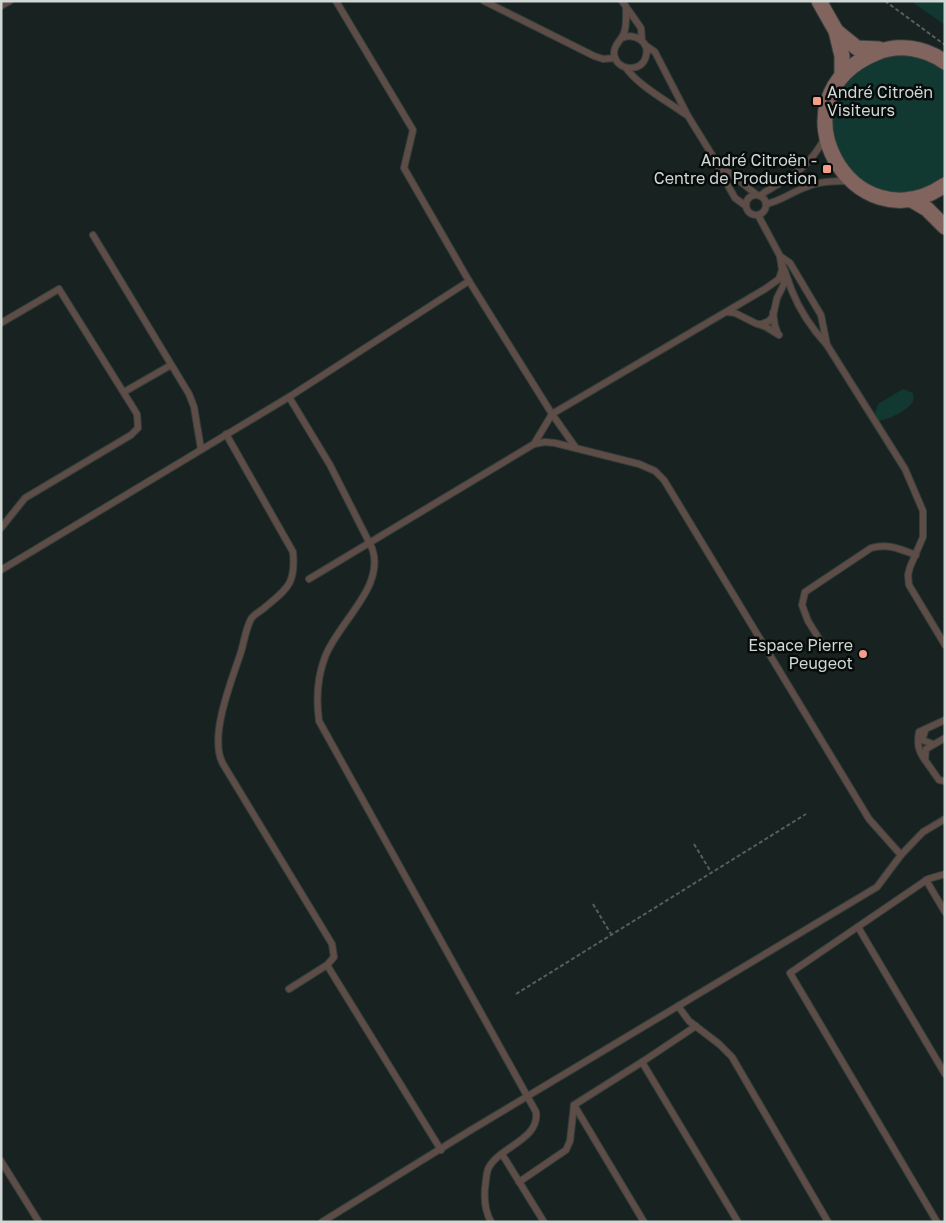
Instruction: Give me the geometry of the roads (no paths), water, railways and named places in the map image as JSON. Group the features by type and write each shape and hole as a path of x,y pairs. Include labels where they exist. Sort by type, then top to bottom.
{"main road":[{"path":"818,1 836,31 842,56 842,75"},
{"path":"836,31 857,48 884,50"},
{"path":"945,62 918,50 895,48 861,59 842,75 835,86 828,104 825,124 826,137 832,156 843,173 850,180 872,194 897,199 910,199 924,196 945,185"},
{"path":"910,199 927,209 945,227"}],"lane":[{"path":"1,6 10,1"},
{"path":"336,1 413,130 404,168 469,281 552,414 576,448"},
{"path":"484,1 594,56 603,59 615,58"},
{"path":"624,4 641,28 646,50 644,60 637,68 626,68"},
{"path":"624,4 626,23 622,38 615,47 617,62 635,78 688,116"},
{"path":"622,38 632,36 654,52 688,116 718,163 722,176 735,198 746,206 751,214 758,215 765,210 766,204"},
{"path":"746,206 750,197 759,196 804,168 826,137"},
{"path":"718,163 759,196 766,204"},
{"path":"766,204 778,202 816,183 850,180"},
{"path":"758,215 781,259 799,305 905,468 916,492 923,511 923,537 910,567 908,575 909,586 945,645"},
{"path":"93,235 189,394 194,407 201,449"},
{"path":"727,312 735,313 766,327 779,336 774,326 774,313 777,298 784,284 781,259"},
{"path":"781,259 790,263 821,315 826,345"},
{"path":"309,579 534,444 552,414 727,312 779,279 782,270"},
{"path":"1,570 289,397 469,281"},
{"path":"1,324 59,288 137,414 138,428 131,435 25,498 1,528"},
{"path":"757,324 769,321 774,313"},
{"path":"124,392 171,365"},
{"path":"289,397 330,465 376,558 376,570 370,584 326,655 317,690 319,721 536,1112 535,1125 493,1161 488,1168 485,1206 487,1216 491,1222"},
{"path":"226,434 293,552 294,567 288,586 252,618 220,718 218,752 223,764 332,944 334,957 327,965 289,989"},
{"path":"534,444 554,443 640,464 655,471 664,480 869,819 901,855"},
{"path":"823,645 808,621 802,605 805,592 871,548 882,545 916,555"},
{"path":"945,720 919,732 917,743 920,753 939,780 945,781"},
{"path":"928,728 924,732 922,740 933,744"},
{"path":"925,760 926,749 945,738"},
{"path":"322,1222 877,887 901,855 923,832 945,819"},
{"path":"937,1222 790,973 926,880 945,874"},
{"path":"926,880 945,912"},
{"path":"858,927 945,1074"},
{"path":"327,965 441,1150"},
{"path":"678,1006 689,1021 720,1044 732,1057 828,1222"},
{"path":"574,1105 696,1026"},
{"path":"642,1062 738,1222"},
{"path":"519,1182 566,1150 570,1141 574,1105"},
{"path":"574,1105 644,1222"},
{"path":"502,1154 544,1222"},
{"path":"1,1161 39,1222"}],"place":[{"name":"André Citroën Visiteurs","path":"817,101"},
{"name":"André Citroën - Centre de Production","path":"827,169"},
{"name":"Espace Pierre Peugeot","path":"863,654"}]}
